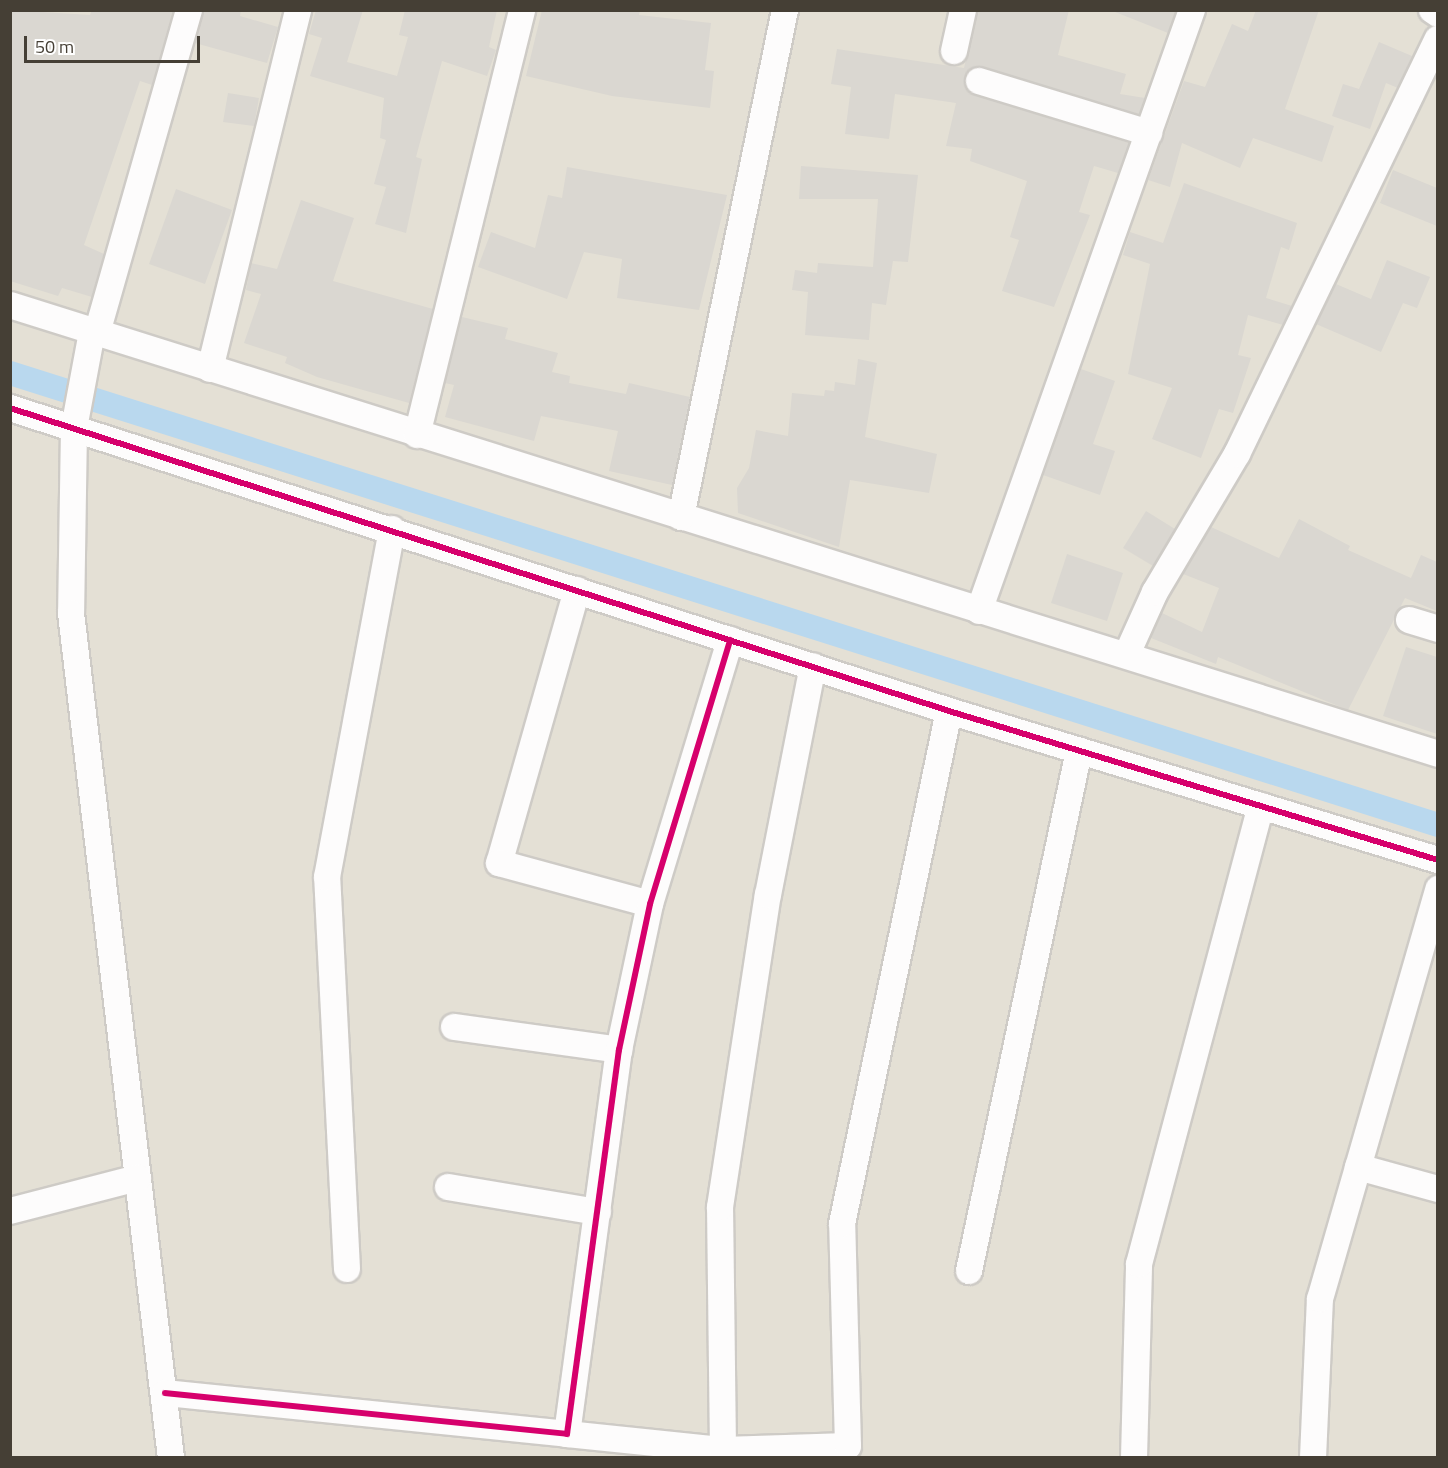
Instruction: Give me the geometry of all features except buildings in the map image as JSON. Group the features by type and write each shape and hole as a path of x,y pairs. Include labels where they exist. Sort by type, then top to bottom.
{"street":[{"path":"171,1458 71,613 74,428 94,332 189,10"},
{"path":"210,369 298,10"},
{"path":"417,435 522,10"},
{"path":"681,517 785,10"},
{"path":"954,51 963,10"},
{"path":"980,611 1192,10"},
{"path":"1432,10 1437,14"},
{"path":"1127,654 1155,592 1238,454 1437,39"},
{"path":"979,81 1149,133"},
{"path":"10,305 980,611 1127,654 1437,754"},
{"path":"10,408 392,529 949,711 1437,860"},
{"path":"347,1269 327,877 392,529"},
{"path":"577,590 500,862 650,904"},
{"path":"1409,620 1437,629"},
{"path":"567,1434 618,1050 650,904 730,640"},
{"path":"723,1450 720,1207 768,895 813,666"},
{"path":"165,1393 723,1450 771,1452 848,1446 842,1224 949,711"},
{"path":"969,1271 1079,751"},
{"path":"1134,1458 1139,1264 1261,806"},
{"path":"1313,1458 1320,1299 1437,889"},
{"path":"454,1027 618,1050"},
{"path":"1358,1167 1437,1189"},
{"path":"10,1211 138,1178"},
{"path":"448,1187 598,1212"}],"shaded area":[{"path":"11,11 1437,11 1437,1457 11,1457"}],"waterway":[{"path":"10,373 1438,825"}],"cycle path":[{"path":"10,408 949,711 1438,860"},
{"path":"165,1393 567,1434 619,1050 650,904 730,640"}]}
